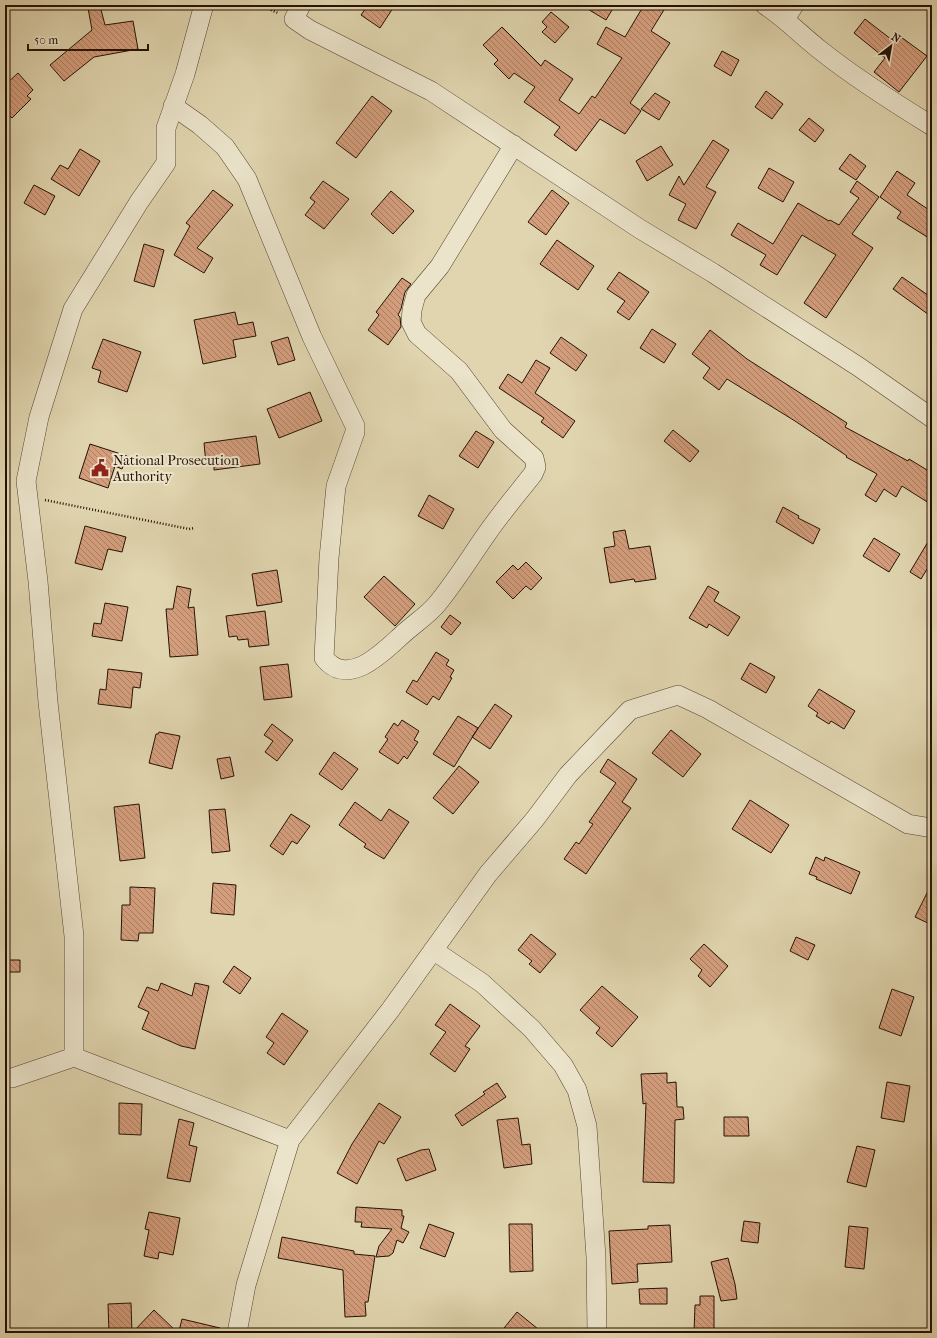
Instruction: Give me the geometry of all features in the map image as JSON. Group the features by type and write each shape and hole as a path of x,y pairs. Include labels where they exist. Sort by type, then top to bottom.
{"street":[{"path":"302,5 294,19 310,30 431,91 640,229 713,273 859,367 932,418"},
{"path":"765,5 790,12 819,49 861,81 932,126"},
{"path":"74,1057 74,936 48,702 38,582 26,481 40,417 73,309 139,202 166,163 166,128 185,74 203,8"},
{"path":"174,106 200,125 225,147 246,179 312,337 355,426 355,432 336,486 329,558 323,653 324,658 328,663 338,668 350,669 360,667 375,659 436,605 488,531 533,474 536,466 534,458 503,430 459,370 417,334 411,322 412,310 416,295 440,266 514,145"},
{"path":"237,1333 246,1285 290,1140 433,950 488,874 535,819 568,775 630,710 678,695 708,709 908,824 932,828"},
{"path":"433,950 482,983 532,1029 563,1065 577,1090 587,1126 596,1257 597,1333"},
{"path":"5,1078 12,1078 74,1057 290,1140"}],"path":[{"path":"28,498 48,500 124,517 189,529 195,528"}],"building":[{"path":"368,5 395,5 380,28 361,15"},
{"path":"581,5 615,5 606,20"},
{"path":"644,5 667,5 651,31 670,43 630,103 641,111 625,134 600,119 576,151 554,135 560,127 524,102 535,87 514,73 509,79 494,64 498,60 483,45 502,27 541,66 545,60 573,79 559,100 579,114 592,96 595,98 622,58 597,44 606,27 625,37"},
{"path":"100,6 105,25 133,21 138,49 94,57 64,81 50,65 92,30 88,8"},
{"path":"551,12 569,27 555,43 542,32 547,27 542,22"},
{"path":"865,19 896,43 901,37 927,56 899,92 874,72 885,58 854,33"},
{"path":"722,51 739,60 731,76 714,66"},
{"path":"18,73 33,90 27,96 31,99 12,118 5,111 5,85"},
{"path":"766,91 783,104 772,119 755,107"},
{"path":"655,93 670,102 659,120 641,109"},
{"path":"372,96 392,111 356,158 336,143"},
{"path":"809,118 824,130 815,142 799,130"},
{"path":"713,140 729,150 706,187 716,192 696,229 678,220 686,204 669,195 679,176 684,185"},
{"path":"661,146 673,165 647,181 636,161"},
{"path":"80,149 100,161 79,196 51,179 60,165 68,169"},
{"path":"850,154 866,166 856,180 839,169"},
{"path":"769,168 794,182 783,202 758,188"},
{"path":"897,171 915,183 907,195 932,212 932,240 897,218 901,212 880,197"},
{"path":"323,181 349,199 324,229 305,215 315,202 310,198"},
{"path":"857,181 879,197 852,234 873,248 826,318 804,303 836,255 802,235 777,275 760,265 766,255 731,235 738,223 773,244 798,203 829,221 830,220 839,225 859,198 850,192"},
{"path":"34,185 55,196 45,215 24,203"},
{"path":"213,190 233,205 197,248 213,258 204,273 174,255 190,226 186,223"},
{"path":"552,190 569,203 546,235 528,222"},
{"path":"391,191 414,211 393,234 371,214"},
{"path":"557,240 594,266 578,290 540,264"},
{"path":"144,244 164,250 154,287 134,281"},
{"path":"619,272 649,292 629,320 617,312 625,301 607,289"},
{"path":"902,277 932,298 932,317 893,289"},
{"path":"402,278 411,284 405,292 398,315 400,317 401,327 388,345 368,330 379,315 376,312"},
{"path":"235,312 238,325 253,322 256,336 233,340 236,357 203,364 194,320"},
{"path":"652,329 676,344 664,363 640,348"},
{"path":"710,330 747,359 847,423 845,427 908,461 909,459 932,473 932,505 902,486 896,497 884,489 876,502 865,495 877,474 846,457 847,456 795,421 727,379 719,390 703,378 710,368 692,354"},
{"path":"288,337 295,360 278,365 271,342"},
{"path":"561,337 587,355 576,371 550,353"},
{"path":"103,339 141,352 127,392 98,382 101,371 92,368"},
{"path":"536,360 550,368 535,393 575,421 563,438 541,422 544,418 499,388 508,374 522,383"},
{"path":"310,392 322,421 279,438 267,409"},
{"path":"673,430 699,451 690,462 664,441"},
{"path":"476,431 494,442 478,468 459,456"},
{"path":"256,436 260,464 214,470 214,463 206,464 204,443"},
{"path":"90,444 127,456 122,469 115,466 108,488 79,478"},
{"path":"429,495 454,509 443,529 418,516"},
{"path":"783,507 799,516 798,518 820,529 813,544 776,522"},
{"path":"85,526 126,537 122,552 108,549 102,570 75,563"},
{"path":"625,530 629,549 650,546 656,579 635,582 634,579 610,583 604,548 615,546 613,532"},
{"path":"932,535 932,561 921,579 910,572"},
{"path":"874,538 900,554 889,572 863,556"},
{"path":"526,562 542,578 531,590 526,586 513,599 496,582 513,565 518,570"},
{"path":"277,570 282,602 257,606 252,574"},
{"path":"384,576 415,604 395,626 364,597"},
{"path":"177,586 191,589 188,608 194,607 198,655 170,657 166,609 173,609"},
{"path":"708,586 719,592 714,601 740,617 728,636 709,624 707,628 689,618"},
{"path":"105,603 128,607 122,641 92,636 94,623 101,624"},
{"path":"265,611 269,645 249,647 248,639 238,640 237,636 229,637 226,616"},
{"path":"450,615 461,623 451,635 441,627"},
{"path":"436,652 449,660 446,665 454,670 450,677 452,678 439,700 433,696 427,705 406,692 413,680 417,682"},
{"path":"750,663 775,677 766,693 741,679"},
{"path":"288,664 292,697 264,700 260,667"},
{"path":"108,669 142,673 140,688 133,687 131,708 98,704 100,689 106,690"},
{"path":"819,689 855,711 844,729 831,721 829,724 816,716 818,713 808,706"},
{"path":"495,704 512,716 490,749 472,737"},
{"path":"458,716 478,728 454,767 433,754"},
{"path":"402,720 419,731 414,740 418,742 407,759 404,756 398,764 379,752 388,739 385,737 394,723 398,726"},
{"path":"272,724 293,740 277,761 265,752 273,741 264,735"},
{"path":"671,730 701,754 683,777 652,753"},
{"path":"159,732 180,736 172,769 149,763 156,734"},
{"path":"334,752 358,769 342,790 319,774"},
{"path":"230,757 234,776 221,779 217,759"},
{"path":"608,759 637,779 622,802 631,808 586,874 564,859 576,842 579,844 593,824 589,822 616,783 600,772"},
{"path":"459,766 479,782 453,814 433,798"},
{"path":"750,800 789,825 771,853 732,829"},
{"path":"355,802 381,821 389,809 409,822 384,859 364,847 366,844 339,825"},
{"path":"139,804 145,858 120,861 114,807"},
{"path":"225,809 230,851 212,853 209,810"},
{"path":"291,814 310,826 297,844 292,841 283,855 270,846"},
{"path":"816,857 824,861 825,857 860,872 851,894 816,879 817,877 809,874"},
{"path":"213,883 236,885 234,915 211,913"},
{"path":"932,883 932,925 915,917"},
{"path":"130,887 155,888 153,933 139,933 138,941 121,940 122,905 130,905"},
{"path":"531,934 556,954 540,973 529,964 532,961 518,950"},
{"path":"796,937 815,945 808,960 790,951"},
{"path":"704,944 728,966 710,987 698,976 702,970 690,959"},
{"path":"5,960 20,960 20,972 5,972"},
{"path":"234,966 251,978 240,994 223,982"},
{"path":"161,983 192,996 195,983 209,986 195,1049 181,1046 142,1029 149,1012 138,1007 147,987 158,991"},
{"path":"602,986 638,1017 612,1047 596,1033 600,1028 580,1010"},
{"path":"892,989 914,997 901,1036 879,1028"},
{"path":"450,1004 480,1026 465,1046 470,1049 455,1072 430,1054 446,1032 435,1025"},
{"path":"282,1013 308,1031 284,1065 267,1053 274,1043 266,1037"},
{"path":"667,1073 667,1083 676,1082 677,1107 683,1107 684,1119 675,1120 674,1183 643,1182 646,1103 643,1104 641,1074"},
{"path":"887,1082 910,1086 904,1122 881,1118"},
{"path":"497,1083 506,1097 462,1126 455,1115 485,1094 483,1092"},
{"path":"119,1103 142,1104 141,1135 119,1134"},
{"path":"379,1103 401,1117 384,1144 379,1141 357,1184 337,1173 352,1144"},
{"path":"724,1117 748,1117 749,1136 724,1136"},
{"path":"518,1118 522,1145 530,1144 532,1164 504,1168 497,1120"},
{"path":"179,1119 194,1123 189,1145 197,1147 190,1182 167,1178"},
{"path":"857,1146 875,1150 866,1187 847,1182"},
{"path":"429,1149 436,1170 406,1181 397,1159 421,1150"},
{"path":"356,1207 402,1210 402,1216 404,1216 401,1228 409,1232 403,1243 397,1240 393,1253 389,1256 376,1257 379,1246 392,1229 361,1227 362,1222 355,1222"},
{"path":"149,1212 180,1218 173,1255 159,1252 158,1259 144,1256 149,1230 145,1229"},
{"path":"744,1221 760,1223 758,1243 741,1241"},
{"path":"429,1224 454,1233 445,1257 420,1248"},
{"path":"509,1224 532,1224 533,1271 510,1272"},
{"path":"670,1225 672,1262 637,1264 638,1282 612,1284 609,1231 648,1229 648,1226"},
{"path":"849,1226 868,1228 864,1269 845,1267"},
{"path":"282,1237 354,1251 354,1254 375,1256 368,1302 365,1302 366,1316 345,1317 343,1270 278,1258"},
{"path":"728,1258 735,1284 737,1299 721,1301 711,1262"},
{"path":"667,1288 667,1304 640,1304 639,1289"},
{"path":"700,1296 714,1296 714,1333 694,1333 695,1305 700,1305"},
{"path":"131,1303 132,1333 109,1333 108,1304"},
{"path":"154,1310 178,1333 132,1333"},
{"path":"517,1312 543,1333 500,1333"},
{"path":"182,1319 220,1328 219,1333 187,1333 179,1331"}],"place":[{"name":"National Prosecution Authority","path":"100,468"}]}
